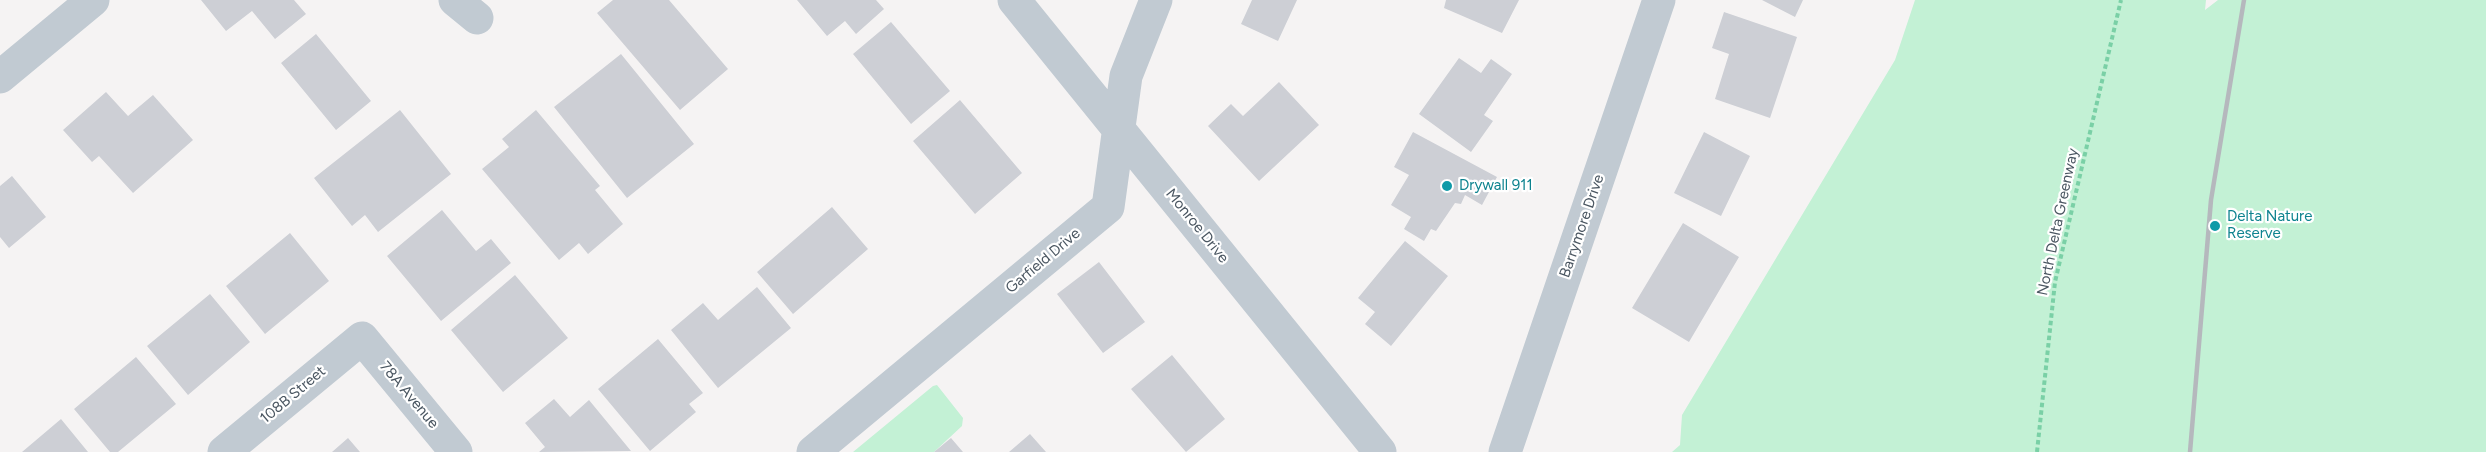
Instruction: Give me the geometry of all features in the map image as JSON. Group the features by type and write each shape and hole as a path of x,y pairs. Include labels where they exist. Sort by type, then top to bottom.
{"street":[{"path":"0,77 93,0"},
{"name":"Monroe Drive","path":"1014,0 1380,452"},
{"name":"Garfield Drive","path":"813,452 1108,207 1126,76 1155,0"},
{"name":"Barrymore Drive","path":"1505,452 1659,0"},
{"name":"108B Street","path":"224,452 362,338"},
{"name":"78A Avenue","path":"362,338 456,452"}],"path":[{"name":"North Delta Greenway","path":"2037,452 2055,282 2121,0"}],"green space":[{"name":"Delta Nature Reserve","path":"1915,0 2206,0 2205,10 2218,0 2486,0 2486,452 1672,452 1680,445 1682,415 1895,60"},
{"path":"937,385 963,418 962,426 934,452 853,452 933,386"}],"building":[{"path":"201,0 294,0 306,14 275,39 252,11 226,31"},
{"path":"613,0 669,0 728,69 680,110 597,13"},
{"path":"797,0 876,0 884,9 856,34 845,21 827,36"},
{"path":"1252,0 1297,0 1278,41 1241,24"},
{"path":"1446,0 1519,0 1502,33 1444,8"},
{"path":"1762,0 1803,0 1795,17"},
{"path":"1724,12 1797,37 1770,118 1715,99 1729,54 1712,48"},
{"path":"891,22 950,91 911,124 853,54"},
{"path":"316,34 371,101 336,130 281,63"},
{"path":"621,54 694,144 627,198 554,107"},
{"path":"1459,58 1481,73 1491,59 1512,74 1484,115 1493,121 1471,152 1419,114"},
{"path":"1279,82 1319,125 1259,181 1208,126 1231,104 1243,116"},
{"path":"106,92 128,116 153,95 193,140 133,193 99,156 92,162 63,130"},
{"path":"960,100 1022,173 975,214 913,141"},
{"path":"400,110 451,174 378,232 365,215 352,226 314,178"},
{"path":"536,110 600,186 595,190 623,224 588,254 579,243 559,260 482,169 509,147 502,139"},
{"name":"Drywall 911","path":"1413,132 1497,177 1482,205 1465,195 1461,204 1455,203 1436,231 1431,229 1424,241 1404,229 1411,217 1391,205 1409,175 1394,167"},
{"path":"1704,132 1750,156 1721,216 1674,193"},
{"path":"12,176 46,217 9,248 0,237 0,186"},
{"path":"832,207 868,249 793,314 757,272"},
{"path":"442,210 476,251 491,239 511,263 441,321 387,256"},
{"path":"1683,223 1739,257 1689,342 1632,308"},
{"path":"290,233 329,281 265,334 226,286"},
{"path":"1405,241 1448,276 1391,346 1365,324 1375,312 1358,298"},
{"path":"1099,262 1145,322 1103,353 1057,294"},
{"path":"515,275 568,338 503,392 451,330"},
{"path":"757,287 791,328 718,388 671,330 703,303 718,320"},
{"path":"210,294 250,342 188,395 147,346"},
{"path":"658,339 703,393 689,404 696,412 650,451 598,389"},
{"path":"1172,355 1225,419 1186,452 1131,389"},
{"path":"136,357 176,404 118,452 110,452 74,409"},
{"path":"554,399 570,417 589,400 631,451 539,452 545,447 525,423"},
{"path":"61,419 88,452 22,452"},
{"path":"1030,434 1046,452 1009,452"},
{"path":"348,438 360,452 332,452"},
{"path":"951,438 963,452 934,452"}],"railway":[{"path":"2190,452 2211,200 2244,0"}],"place":[{"name":"Drywall 911","path":"1447,186"},
{"name":"Delta Nature Reserve","path":"2215,226"}]}
